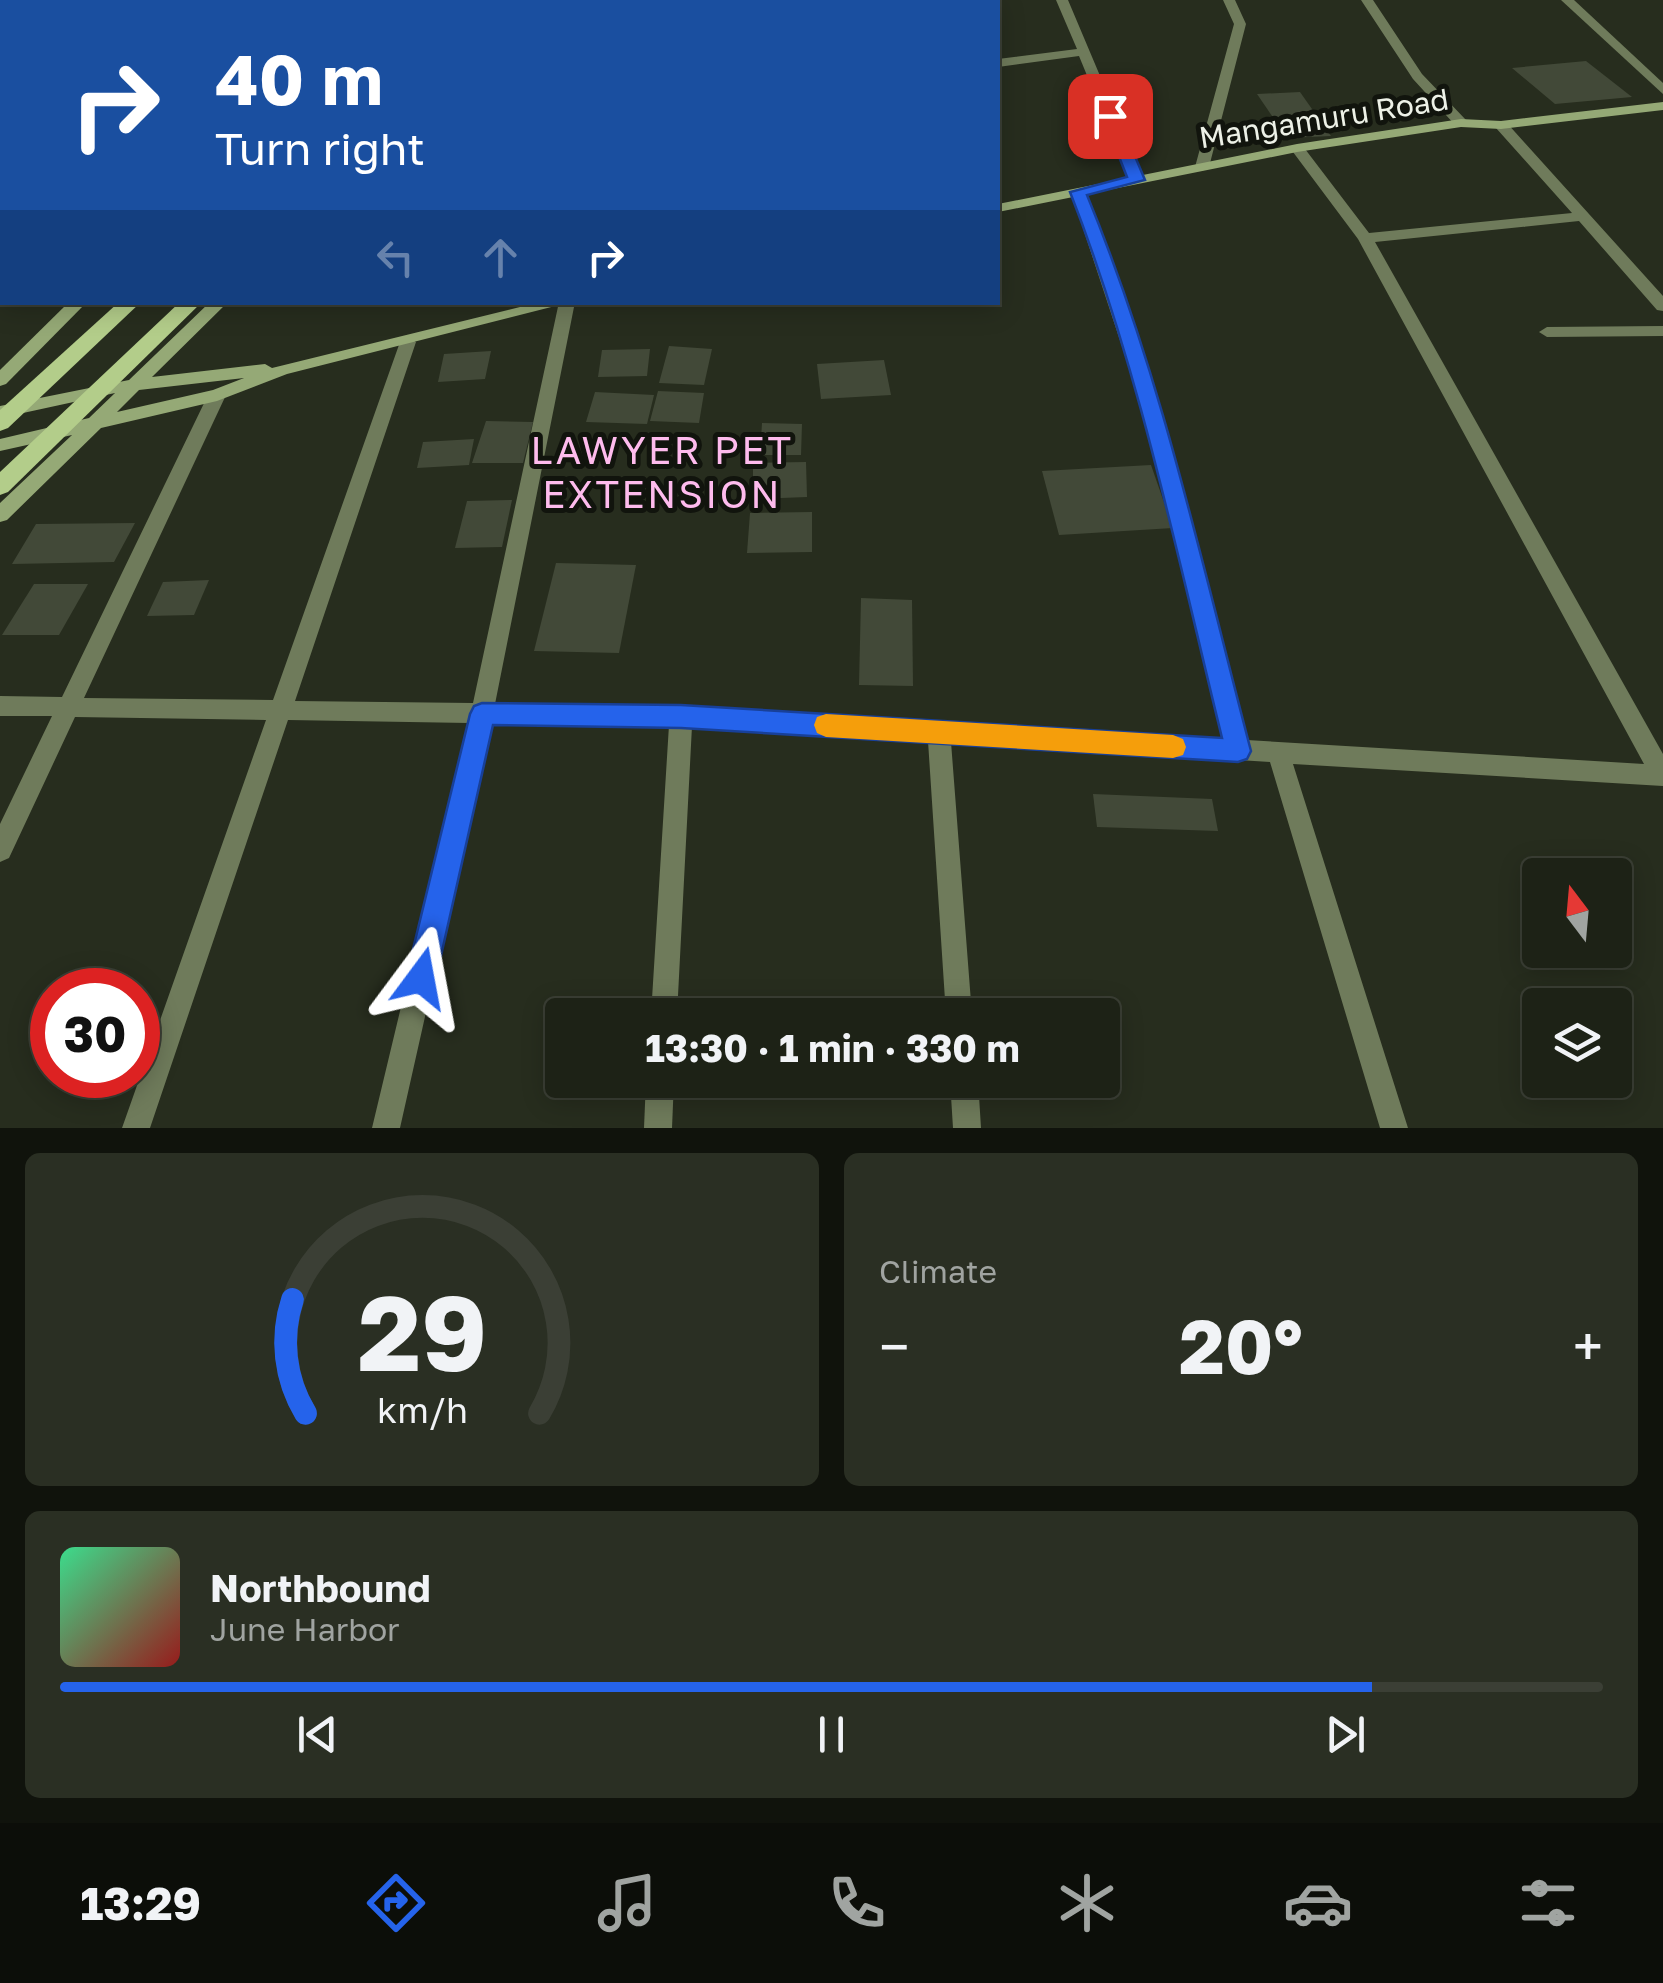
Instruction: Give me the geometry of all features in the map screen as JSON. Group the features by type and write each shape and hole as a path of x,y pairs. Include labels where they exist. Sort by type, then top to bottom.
{"main road":[{"name":"Mangamuru Road","path":"1000,208 1297,148 1461,123 1501,125 1663,106"},
{"path":"0,380 76,305"},
{"path":"0,423 10,408 128,305"},
{"path":"0,486 189,305"},
{"path":"0,515 217,305"},
{"path":"0,446 217,394 282,370 553,305"},
{"path":"10,408 242,370 282,370"}],"street":[{"path":"1062,0 1136,180"},
{"path":"1202,167 1240,24 1229,0"},
{"path":"1367,0 1417,76 1461,123"},
{"path":"1567,0 1663,90"},
{"path":"1000,63 1085,52"},
{"path":"1501,125 1663,306"},
{"path":"1297,148 1366,238 1663,776"},
{"path":"1078,192 1114,282 1157,430 1238,751"},
{"path":"1366,238 1583,216"},
{"path":"386,1128 482,714 564,305"},
{"path":"1547,332 1663,331"},
{"path":"136,1128 408,342"},
{"path":"0,850 217,394"},
{"path":"0,706 681,716 1663,776"},
{"path":"665,998 681,716"},
{"path":"939,732 958,998"},
{"path":"1278,752 1394,1128"},
{"path":"658,1128 659,1098"},
{"path":"965,1098 967,1128"}],"building":[{"path":"1586,61 1632,97 1555,104 1512,68"},
{"path":"1300,92 1331,136 1287,138 1257,94"},
{"path":"669,346 712,349 704,385 659,383"},
{"path":"650,349 647,376 598,377 602,350"},
{"path":"491,351 485,379 438,382 444,354"},
{"path":"884,360 891,395 821,399 817,364"},
{"path":"658,391 704,393 699,423 650,421"},
{"path":"595,392 654,395 647,424 586,422"},
{"path":"486,421 533,422 523,463 472,463"},
{"path":"762,423 802,424 801,455 760,455"},
{"path":"474,439 469,465 417,468 423,442"},
{"path":"806,462 807,497 753,499 753,463"},
{"path":"1151,465 1173,528 1059,535 1042,471"},
{"path":"512,500 502,547 455,548 467,501"},
{"path":"812,512 812,552 747,553 750,513"},
{"path":"135,523 114,562 12,564 36,524"},
{"path":"556,563 636,565 619,653 534,651"},
{"path":"209,580 194,615 147,616 163,582"},
{"path":"34,584 88,584 59,635 2,635"},
{"path":"861,598 912,600 913,686 859,685"},
{"path":"1093,794 1212,799 1218,831 1097,827"}],"slow traffic":[{"path":"826,725 1173,747"}],"district":[{"name":"LAWYER PET EXTENSION","path":"662,473"}],"route":[{"path":"421,978 482,714 681,716 1238,751 1157,430 1114,282 1078,192 1136,180 1110,116"}]}
